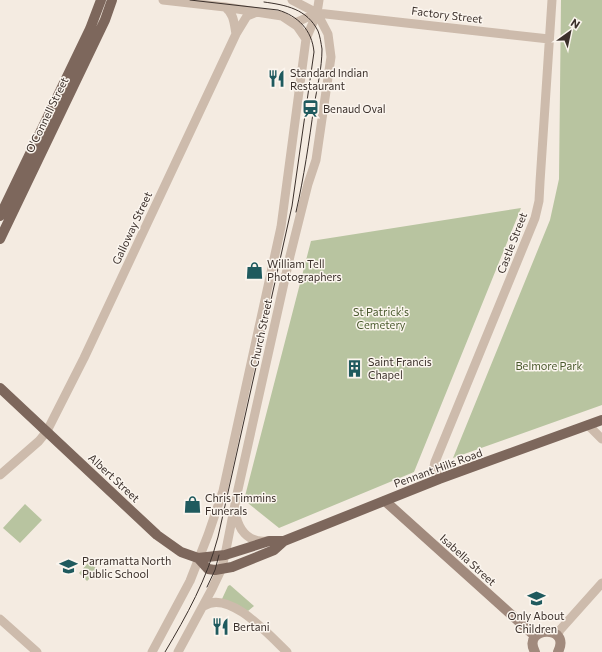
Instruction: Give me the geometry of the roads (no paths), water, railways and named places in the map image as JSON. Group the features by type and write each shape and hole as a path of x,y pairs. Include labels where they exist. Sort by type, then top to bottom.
{"main road":[{"name":"O'Connell Street","path":"0,216 96,17 101,0"},
{"name":"O'Connell Street","path":"0,239 105,20 112,0"},
{"name":"Albert Street","path":"0,388 157,535 181,552 198,558 208,569 221,570"},
{"name":"Pennant Hills Road","path":"221,570 274,550 284,541 439,479 602,420"},
{"name":"Pennant Hills Road","path":"198,558 225,555 269,541 284,541"}],"street":[{"path":"163,0 282,16 293,22 306,39"},
{"name":"Factory Street","path":"292,0 317,12 549,39"},
{"name":"Church Street","path":"152,652 188,585 208,535 223,491 278,240 306,39 317,12 319,0"},
{"name":"Castle Street","path":"439,479 434,467 435,462 535,218 539,201 552,0"},
{"path":"224,7 231,12 236,34"},
{"name":"Galloway Street","path":"0,475 39,441 47,431 84,358 236,34 247,16 257,12"},
{"path":"293,22 317,12"},
{"name":"Church Street","path":"178,652 204,606 221,570 290,256 308,184 316,160 331,57 328,34 317,12"},
{"path":"588,425 602,439"},
{"name":"Isabella Street","path":"385,501 536,636"},
{"path":"235,508 237,521 246,535 260,541 269,541"},
{"path":"558,652 560,645 558,636 560,630 602,583"},
{"path":"204,606 210,602 222,602 237,609 252,620 287,652"},
{"path":"0,619 38,652"},
{"path":"535,652 533,642 536,636 543,631 553,632 558,636"}],"tram line":[{"path":"165,652 196,596 218,537 292,206 314,52 313,44 303,25 292,16 278,10 190,0"},
{"path":"264,2 295,9 302,13 318,31 322,49 304,173 296,212"},
{"path":"207,587 215,570 219,555"}],"place":[{"name":"Standard Indian Restaurant","path":"277,79"},
{"name":"Benaud Oval","path":"310,109"},
{"name":"William Tell Photographers","path":"254,270"},
{"name":"Saint Francis Chapel","path":"355,368"},
{"name":"Chris Timmins Funerals","path":"192,504"},
{"name":"Parramatta North Public School","path":"69,567"},
{"name":"Only About Children","path":"536,598"},
{"name":"Bertani","path":"220,627"}],"park label":[{"name":"St Patrick's Cemetery","path":"381,318"},
{"name":"Belmore Park","path":"549,366"}]}
